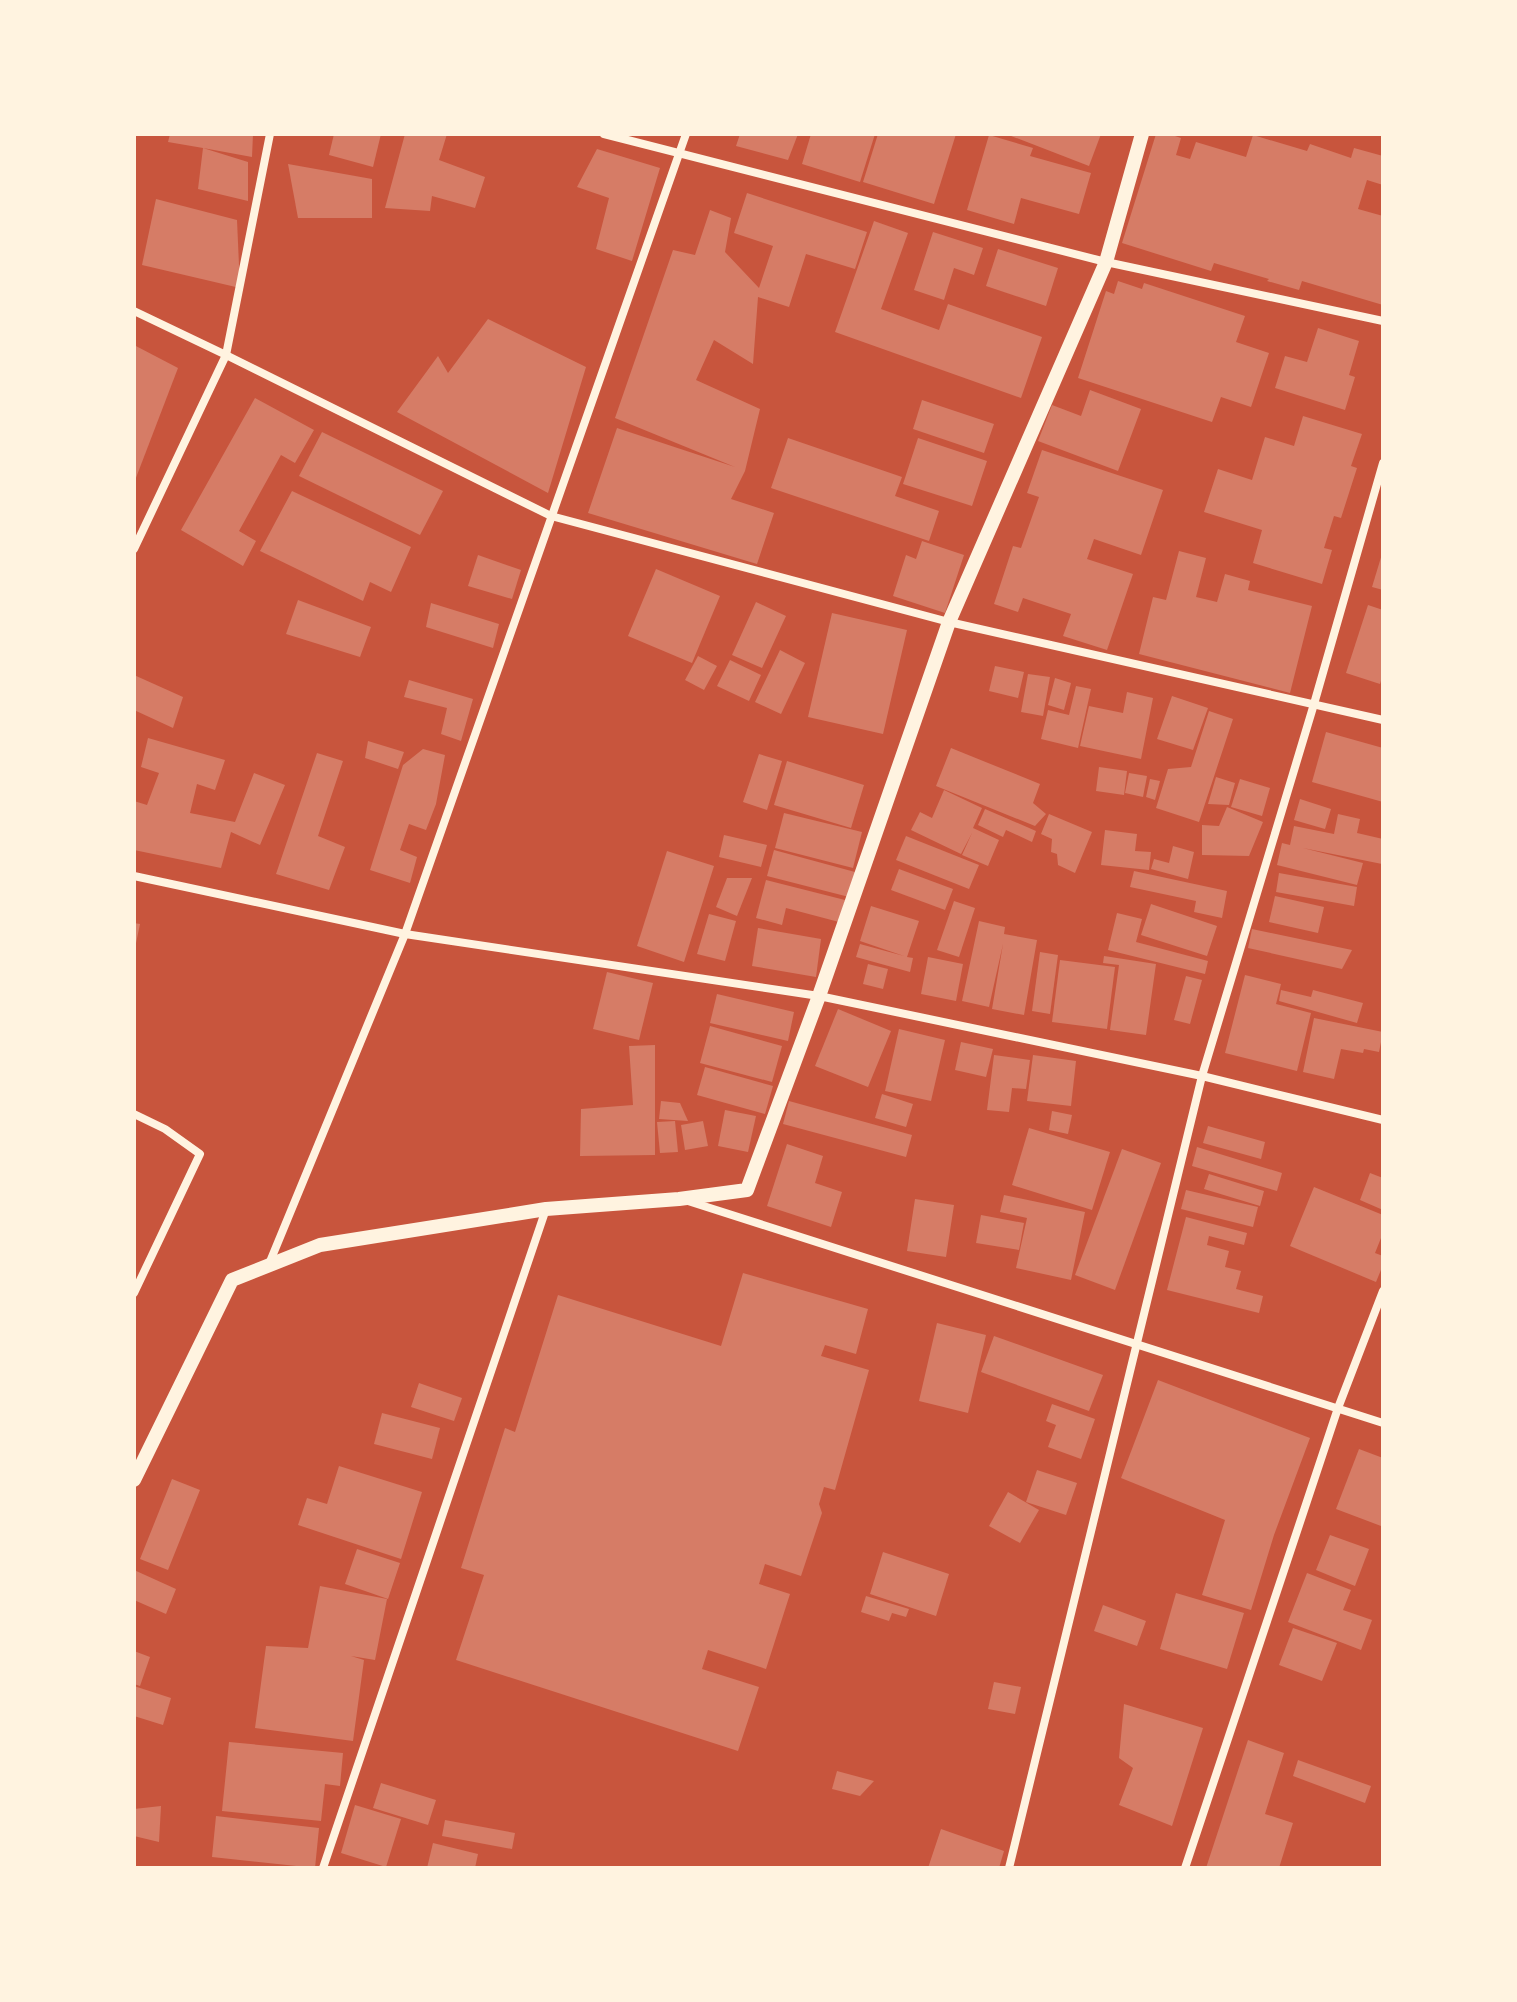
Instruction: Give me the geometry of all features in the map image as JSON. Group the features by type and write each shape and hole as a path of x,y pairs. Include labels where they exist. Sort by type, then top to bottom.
{"street":[{"path":"134,549 226,355 270,134"},
{"path":"604,134 1106,262 1383,321"},
{"path":"269,1264 405,934 686,134"},
{"path":"134,1480 232,1280 320,1245 546,1209 679,1199 747,1190 819,996 949,622 1106,262 1142,134"},
{"path":"134,311 551,516 949,622 1383,720"},
{"path":"1009,1868 1202,1076 1383,463"},
{"path":"134,876 405,934 819,996 1202,1076 1383,1120"},
{"path":"134,1114 165,1129 200,1154 134,1293"},
{"path":"679,1199 1383,1423"},
{"path":"323,1868 546,1209"},
{"path":"1185,1868 1338,1408 1383,1291"}],"building":[{"path":"170,134 253,134 252,157 168,142"},
{"path":"334,134 381,134 373,167 329,155"},
{"path":"405,134 447,134 439,160 485,177 475,208 432,196 430,211 385,208"},
{"path":"740,134 798,134 788,160 736,146"},
{"path":"811,134 875,134 860,182 802,164"},
{"path":"878,134 956,134 934,204 863,182"},
{"path":"1006,134 1101,134 1089,166"},
{"path":"1156,134 1181,138 1176,155 1190,159 1196,142 1246,157 1253,135 1307,151 1310,144 1351,158 1354,148 1383,156 1383,185 1367,180 1358,209 1383,216 1383,305 1302,281 1299,290 1214,263 1211,271 1122,243"},
{"path":"989,135 1033,148 1030,156 1091,173 1079,214 1021,198 1014,224 967,210"},
{"path":"203,148 248,162 248,201 198,189"},
{"path":"597,149 660,168 632,261 596,249 609,198 577,187"},
{"path":"288,164 372,179 372,218 298,218"},
{"path":"747,193 867,232 855,269 806,254 789,307 758,297 753,364 714,340 696,380 760,409 745,471 731,499 774,513 757,564 588,513 617,428 735,467 615,418 673,250 695,255 710,210 731,218 725,252 759,288 773,246 734,233"},
{"path":"156,199 237,220 240,288 142,265"},
{"path":"874,221 908,233 881,309 939,330 948,304 1042,337 1021,398 835,332"},
{"path":"933,232 983,248 974,275 954,268 944,300 914,290"},
{"path":"998,249 1058,268 1046,306 986,286"},
{"path":"1118,281 1142,289 1144,283 1245,316 1236,342 1269,353 1251,407 1221,397 1212,422 1078,378 1106,291 1114,294"},
{"path":"488,319 586,367 548,493 397,412 438,356 448,373"},
{"path":"1318,328 1359,341 1349,375 1355,377 1345,410 1275,388 1285,356 1307,362"},
{"path":"134,345 178,368 134,483"},
{"path":"1090,390 1141,409 1118,471 1038,441 1052,405 1081,416"},
{"path":"255,398 314,430 295,463 281,455 239,531 256,541 243,566 181,530"},
{"path":"922,400 994,424 984,453 913,429"},
{"path":"1303,416 1362,434 1351,466 1357,468 1341,518 1334,516 1324,548 1332,550 1322,584 1253,563 1262,530 1204,512 1218,469 1252,480 1265,437 1294,446"},
{"path":"322,432 443,491 420,535 299,476"},
{"path":"788,438 902,477 895,496 939,511 929,541 771,488"},
{"path":"918,438 987,461 972,506 903,484"},
{"path":"1042,450 1163,490 1141,555 1094,539 1087,559 1133,574 1107,650 1063,636 1071,614 1023,598 1018,612 994,604 1013,546 1021,548 1039,497 1027,493"},
{"path":"292,491 411,547 391,592 370,582 363,601 260,551"},
{"path":"922,541 964,555 945,613 893,596 906,555 916,559"},
{"path":"1179,551 1206,558 1196,597 1217,602 1225,574 1250,581 1248,590 1312,606 1290,693 1139,654 1153,597 1166,600"},
{"path":"478,555 521,570 512,599 468,586"},
{"path":"1383,555 1383,590 1372,587"},
{"path":"656,569 720,596 692,663 628,636"},
{"path":"298,600 371,627 360,657 286,634"},
{"path":"756,602 786,616 762,668 732,655"},
{"path":"431,603 499,624 493,648 426,627"},
{"path":"1368,605 1383,610 1383,674 1380,684 1346,673"},
{"path":"832,613 907,630 883,734 808,717"},
{"path":"780,650 805,663 781,714 755,702"},
{"path":"698,656 717,666 704,690 685,680"},
{"path":"730,660 761,675 749,701 717,686"},
{"path":"995,666 1024,672 1018,698 989,691"},
{"path":"1028,674 1050,677 1043,716 1021,712"},
{"path":"134,675 183,697 173,728 134,710"},
{"path":"1055,678 1071,683 1064,710 1048,705"},
{"path":"409,680 473,699 461,741 441,734 447,708 404,697"},
{"path":"1076,686 1091,689 1078,748 1041,739 1048,710 1069,715"},
{"path":"1127,692 1153,698 1141,759 1080,746 1089,706 1123,713"},
{"path":"1172,696 1208,708 1193,750 1157,739"},
{"path":"1209,711 1233,719 1199,822 1156,808 1168,769 1191,767"},
{"path":"1326,732 1383,748 1383,802 1312,782"},
{"path":"148,738 225,760 215,790 197,784 190,813 235,822 254,773 285,785 260,845 231,832 221,868 134,850 134,801 147,805 159,773 141,767"},
{"path":"368,741 404,752 398,769 365,758"},
{"path":"951,748 1040,784 1033,803 1046,814 1035,826 936,786"},
{"path":"423,749 445,755 436,804 426,830 409,824 400,850 417,857 410,883 370,870 403,765"},
{"path":"317,753 343,761 318,836 345,847 329,890 276,874"},
{"path":"759,754 782,761 767,810 743,802"},
{"path":"787,761 864,785 851,828 774,805"},
{"path":"1099,767 1127,771 1124,795 1096,791"},
{"path":"1129,773 1147,776 1143,797 1125,793"},
{"path":"1216,777 1235,783 1229,805 1208,804"},
{"path":"1150,779 1160,781 1155,800 1146,797"},
{"path":"1240,779 1270,788 1262,816 1231,807"},
{"path":"944,790 982,808 973,828 999,840 988,866 962,855 972,833 961,854 911,830 920,812 932,818"},
{"path":"1300,799 1331,809 1325,829 1294,820"},
{"path":"1227,807 1263,822 1249,856 1202,855 1202,825 1219,826"},
{"path":"985,809 1036,831 1032,842 1006,830 1003,837 978,825"},
{"path":"784,813 862,832 853,868 775,848"},
{"path":"1049,814 1092,832 1075,873 1058,865 1057,854 1051,852 1052,839 1041,834"},
{"path":"1338,814 1360,819 1357,833 1383,839 1382,864 1303,848 1363,863 1357,885 1277,865 1282,843 1290,845 1294,826 1334,834"},
{"path":"1105,830 1137,834 1135,851 1151,852 1149,870 1101,865"},
{"path":"724,835 767,845 761,867 719,857"},
{"path":"906,836 979,865 969,889 896,860"},
{"path":"1173,846 1194,852 1188,879 1151,869 1154,859 1169,863"},
{"path":"774,850 855,872 849,897 767,876"},
{"path":"667,851 714,866 684,962 637,946"},
{"path":"899,869 953,889 945,910 891,890"},
{"path":"1134,871 1227,891 1222,918 1194,912 1196,901 1130,887"},
{"path":"1279,873 1357,887 1354,906 1276,892"},
{"path":"727,878 752,878 737,916 716,907"},
{"path":"766,880 845,900 839,922 786,908 782,925 756,918"},
{"path":"1275,896 1324,907 1318,933 1269,922"},
{"path":"954,901 975,908 959,957 937,950"},
{"path":"1151,904 1217,926 1207,956 1141,935"},
{"path":"871,906 919,921 907,957 913,958 910,972 856,957 860,944 904,956 860,941"},
{"path":"1117,913 1142,919 1136,942 1208,961 1205,974 1108,950"},
{"path":"709,914 736,921 725,961 697,954"},
{"path":"979,921 1005,927 1004,934 1037,940 1024,1015 992,1009 1003,944 989,1007 962,1001"},
{"path":"134,923 140,924 135,948 134,948"},
{"path":"758,928 821,939 816,977 752,966"},
{"path":"1252,929 1352,950 1342,969 1248,948"},
{"path":"1040,952 1058,955 1050,1014 1032,1011"},
{"path":"1104,956 1156,964 1146,1035 1110,1030 1119,965 1103,963"},
{"path":"928,957 963,964 956,1001 921,994"},
{"path":"1060,960 1115,967 1107,1029 1052,1022"},
{"path":"868,964 888,969 883,989 863,984"},
{"path":"607,972 653,983 639,1040 593,1029"},
{"path":"1245,975 1281,984 1276,1004 1311,1013 1297,1071 1225,1053"},
{"path":"1186,976 1202,980 1190,1024 1174,1020"},
{"path":"1281,990 1311,997 1313,990 1363,1003 1357,1023 1279,1001"},
{"path":"717,994 794,1012 788,1041 710,1023"},
{"path":"838,1009 891,1031 868,1087 815,1066"},
{"path":"1314,1018 1383,1032 1379,1052 1341,1049 1334,1079 1303,1072"},
{"path":"710,1026 782,1046 772,1082 700,1063"},
{"path":"899,1029 945,1040 931,1101 885,1091"},
{"path":"961,1042 993,1049 986,1077 955,1070"},
{"path":"655,1045 655,1155 580,1156 581,1109 633,1105 629,1046"},
{"path":"994,1055 1030,1060 1026,1089 1012,1088 1009,1112 987,1110"},
{"path":"1033,1055 1076,1061 1071,1106 1027,1101"},
{"path":"705,1067 773,1086 765,1114 697,1095"},
{"path":"882,1094 913,1104 906,1127 875,1118"},
{"path":"661,1101 680,1103 688,1121 659,1119"},
{"path":"789,1101 912,1135 906,1157 783,1124"},
{"path":"725,1110 756,1116 748,1152 718,1146"},
{"path":"1052,1111 1072,1115 1068,1134 1049,1130"},
{"path":"675,1121 678,1152 660,1153 657,1122"},
{"path":"703,1121 708,1146 685,1150 681,1125"},
{"path":"1208,1126 1265,1142 1261,1159 1203,1143"},
{"path":"1029,1128 1110,1152 1092,1210 1012,1185"},
{"path":"787,1144 823,1156 815,1183 842,1192 831,1227 767,1206"},
{"path":"1197,1147 1282,1173 1277,1191 1192,1166"},
{"path":"1122,1149 1161,1163 1115,1290 1075,1275"},
{"path":"1370,1173 1383,1178 1383,1210 1360,1200"},
{"path":"1209,1174 1264,1191 1260,1206 1204,1189"},
{"path":"1314,1187 1383,1215 1383,1233 1375,1253 1383,1256 1383,1265 1376,1282 1290,1246"},
{"path":"1186,1190 1258,1207 1253,1227 1181,1209"},
{"path":"1004,1195 1085,1212 1071,1280 1016,1268 1027,1218 1000,1212"},
{"path":"915,1199 954,1205 946,1257 907,1251"},
{"path":"981,1215 1024,1223 1019,1250 976,1243"},
{"path":"1186,1217 1247,1233 1244,1245 1209,1236 1207,1245 1229,1251 1225,1267 1241,1271 1236,1289 1263,1296 1259,1313 1167,1290"},
{"path":"743,1273 868,1309 856,1354 825,1345 821,1356 869,1370 835,1490 824,1487 819,1504 822,1513 801,1576 765,1564 759,1584 790,1594 766,1669 708,1650 702,1669 759,1687 738,1751 456,1660 484,1575 461,1568 505,1428 515,1432 558,1295 721,1346"},
{"path":"937,1323 986,1335 968,1413 919,1401"},
{"path":"994,1336 1103,1375 1089,1411 981,1372"},
{"path":"1158,1380 1310,1438 1274,1535 1251,1610 1202,1595 1225,1520 1121,1478"},
{"path":"419,1383 462,1398 454,1421 411,1407"},
{"path":"1052,1404 1095,1419 1081,1459 1048,1447 1056,1425 1046,1421"},
{"path":"382,1413 440,1428 432,1459 374,1444"},
{"path":"1359,1449 1383,1458 1381,1526 1336,1509"},
{"path":"339,1466 422,1492 401,1559 298,1525 307,1498 327,1504"},
{"path":"1037,1470 1077,1483 1066,1515 1026,1502"},
{"path":"172,1479 200,1490 168,1570 140,1559"},
{"path":"1008,1492 1039,1510 1020,1543 989,1526"},
{"path":"1330,1535 1369,1549 1355,1586 1316,1570"},
{"path":"357,1549 400,1563 388,1599 345,1584"},
{"path":"883,1552 949,1574 936,1616 870,1594"},
{"path":"134,1570 176,1589 166,1614 134,1600"},
{"path":"1307,1573 1351,1590 1343,1610 1372,1620 1361,1650 1288,1622"},
{"path":"320,1586 387,1599 375,1660 351,1656 364,1660 353,1741 255,1728 266,1646 308,1648"},
{"path":"1176,1593 1244,1613 1227,1669 1160,1649"},
{"path":"866,1596 909,1609 906,1617 892,1613 889,1621 861,1612"},
{"path":"1103,1605 1146,1621 1137,1646 1094,1631"},
{"path":"1293,1628 1337,1643 1322,1681 1279,1665"},
{"path":"134,1651 150,1657 140,1686 134,1684"},
{"path":"994,1682 1021,1687 1015,1714 988,1709"},
{"path":"134,1686 171,1698 163,1725 134,1716"},
{"path":"1124,1704 1203,1728 1172,1826 1119,1805 1133,1768 1119,1758"},
{"path":"1248,1740 1284,1753 1265,1814 1293,1823 1279,1868 1206,1868"},
{"path":"229,1742 343,1753 340,1786 325,1784 321,1821 222,1811"},
{"path":"1298,1760 1371,1786 1365,1803 1293,1776"},
{"path":"837,1771 874,1781 860,1796 832,1789"},
{"path":"381,1783 436,1800 428,1825 373,1808"},
{"path":"355,1805 401,1819 386,1867 341,1853"},
{"path":"161,1806 159,1842 134,1836 134,1809"},
{"path":"216,1816 319,1828 315,1868 212,1857"},
{"path":"445,1820 515,1833 512,1849 442,1836"},
{"path":"941,1829 1004,1851 999,1868 928,1868"},
{"path":"433,1843 478,1854 475,1868 427,1868"}]}
